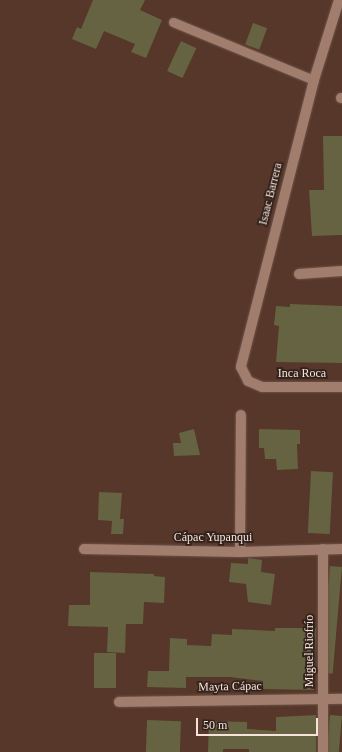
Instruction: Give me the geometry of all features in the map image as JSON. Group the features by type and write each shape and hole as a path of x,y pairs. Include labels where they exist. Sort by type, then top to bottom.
{"street":[{"name":"Isaac Barrera","path":"262,387 248,381 241,367 314,80 339,0"},
{"path":"299,274 342,271"},
{"name":"Inca Roca","path":"262,387 342,387"},
{"path":"240,552 241,415"},
{"name":"Cápac Yupanqui","path":"84,549 240,552 342,549"},
{"name":"Miguel Riofrío","path":"323,549 324,752"},
{"name":"Mayta Cápac","path":"119,702 342,699"}],"lane":[{"path":"173,22 314,80"}],"building":[{"path":"93,0 145,0 140,10 162,20 146,58 131,52 135,44 104,31 96,49 72,39 77,27 81,29"},
{"path":"253,23 267,28 259,50 245,45"},
{"path":"181,41 196,48 182,78 167,71"},
{"path":"323,136 342,136 342,235 312,236 309,190 324,190"},
{"path":"290,304 342,306 342,363 276,362 279,326 274,325 276,306 290,307"},
{"path":"194,429 200,455 174,456 173,443 181,443 179,433"},
{"path":"259,429 300,430 300,444 297,444 298,469 277,470 276,459 265,459 264,448 259,448"},
{"path":"311,471 333,472 330,534 308,533"},
{"path":"99,492 122,493 120,519 124,519 123,534 111,534 112,521 98,520"},
{"path":"248,558 262,560 261,572 275,574 271,605 248,602 246,584 229,582 231,563 248,564"},
{"path":"330,566 342,567 333,674 321,673"},
{"path":"90,572 154,574 154,576 165,577 164,603 144,602 143,624 126,624 125,653 107,652 108,627 68,626 69,605 90,605"},
{"path":"275,628 316,628 314,690 263,689 263,681 230,677 186,677 186,688 147,687 148,671 169,671 170,638 187,639 187,645 211,646 212,634 232,635 232,629 275,631"},
{"path":"94,653 116,653 116,688 94,688"},
{"path":"316,715 316,752 249,752 249,749 223,749 223,752 208,752 209,721 247,722 247,729 276,731 276,717"},
{"path":"330,715 342,716 339,752 327,752"},
{"path":"147,720 181,721 180,752 146,752"}]}
